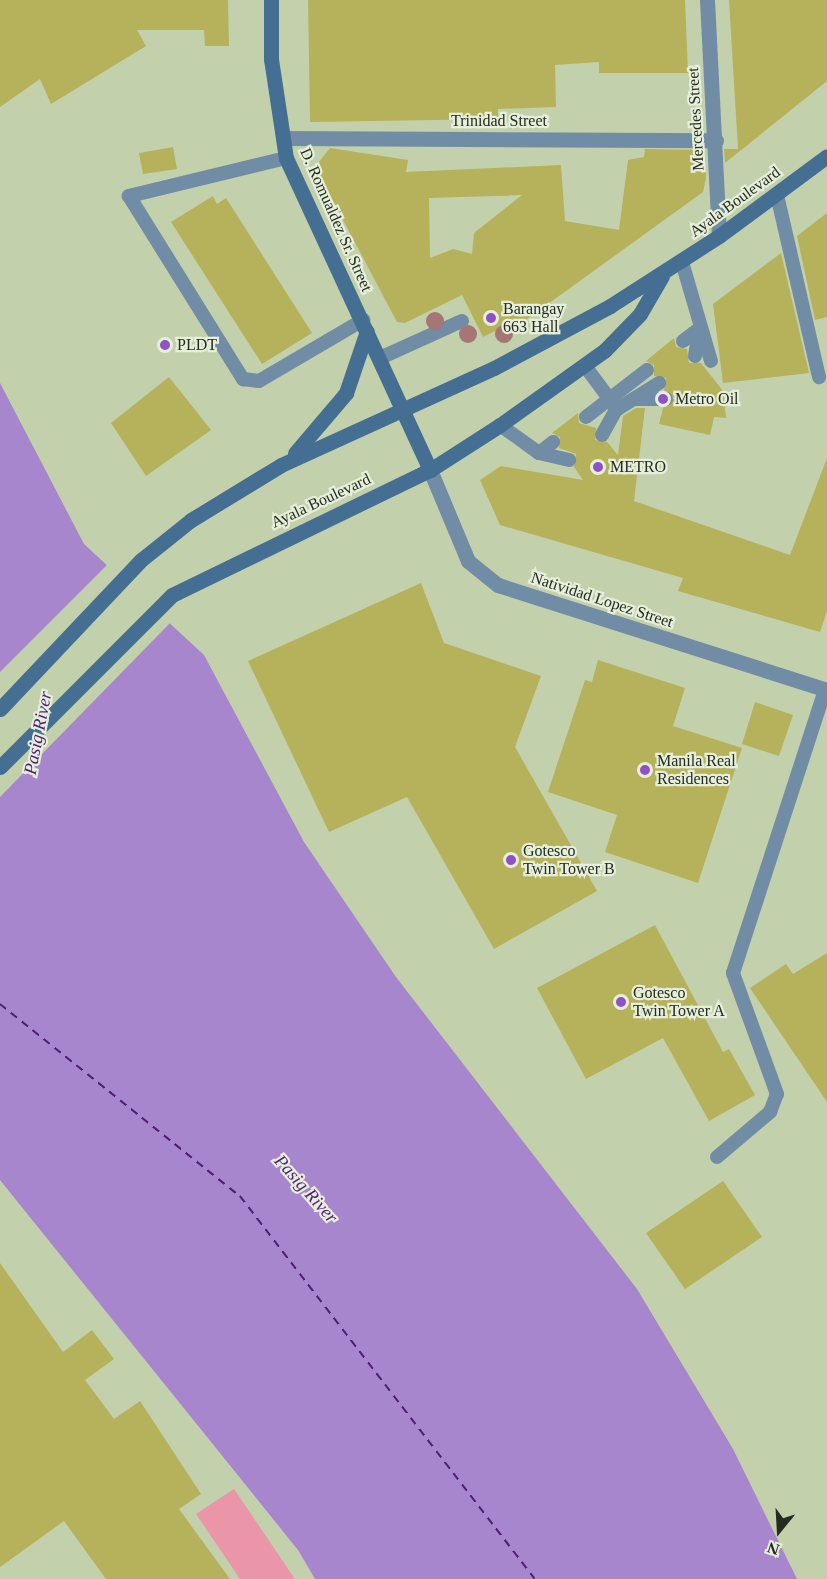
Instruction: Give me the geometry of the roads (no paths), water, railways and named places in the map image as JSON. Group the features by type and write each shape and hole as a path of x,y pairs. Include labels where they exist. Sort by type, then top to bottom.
{"main road":[{"name":"D. Romualdez Sr. Street","path":"271,0 271,59 286,159 404,408 430,470"},
{"name":"Ayala Boulevard","path":"0,709 124,576 191,520 281,465 565,332 662,276 777,195 827,156"},
{"name":"Ayala Boulevard","path":"0,767 156,607 188,585 430,470 500,425 585,366 640,314 662,276"},
{"path":"281,465 340,402 365,326"}],"street":[{"name":"Mercedes Street","path":"707,0 716,140 719,236"},
{"name":"Trinidad Street","path":"283,138 716,140"},
{"name":"Natividad Lopez Street","path":"430,470 468,561 498,585 826,690"}],"lane":[{"path":"286,159 129,196 243,379 260,381 365,326"},
{"path":"777,195 819,377"},
{"path":"682,262 711,361"},
{"path":"380,358 462,321"},
{"path":"683,341 700,328"},
{"path":"695,356 700,328"},
{"path":"585,366 613,404"},
{"path":"602,435 613,404 647,370"},
{"path":"636,399 659,383"},
{"path":"586,417 613,404 636,399 666,399"},
{"path":"500,425 539,453 569,460"},
{"path":"539,453 554,442"},
{"path":"717,1157 770,1112 777,1094 733,973 826,690"}],"water":[{"name":"Pasig River","path":"0,383 84,544 204,655 304,842 396,977 637,1289 733,1449 797,1579 315,1579 298,1550 0,1180"}],"place":[{"name":"Barangay 663 Hall","path":"491,318"},
{"name":"PLDT","path":"165,345"},
{"name":"Metro Oil","path":"663,399"},
{"name":"METRO","path":"598,467"},
{"name":"Manila Real Residences","path":"645,770"},
{"name":"Gotesco Twin Tower B","path":"511,860"},
{"name":"Gotesco Twin Tower A","path":"621,1002"}]}
